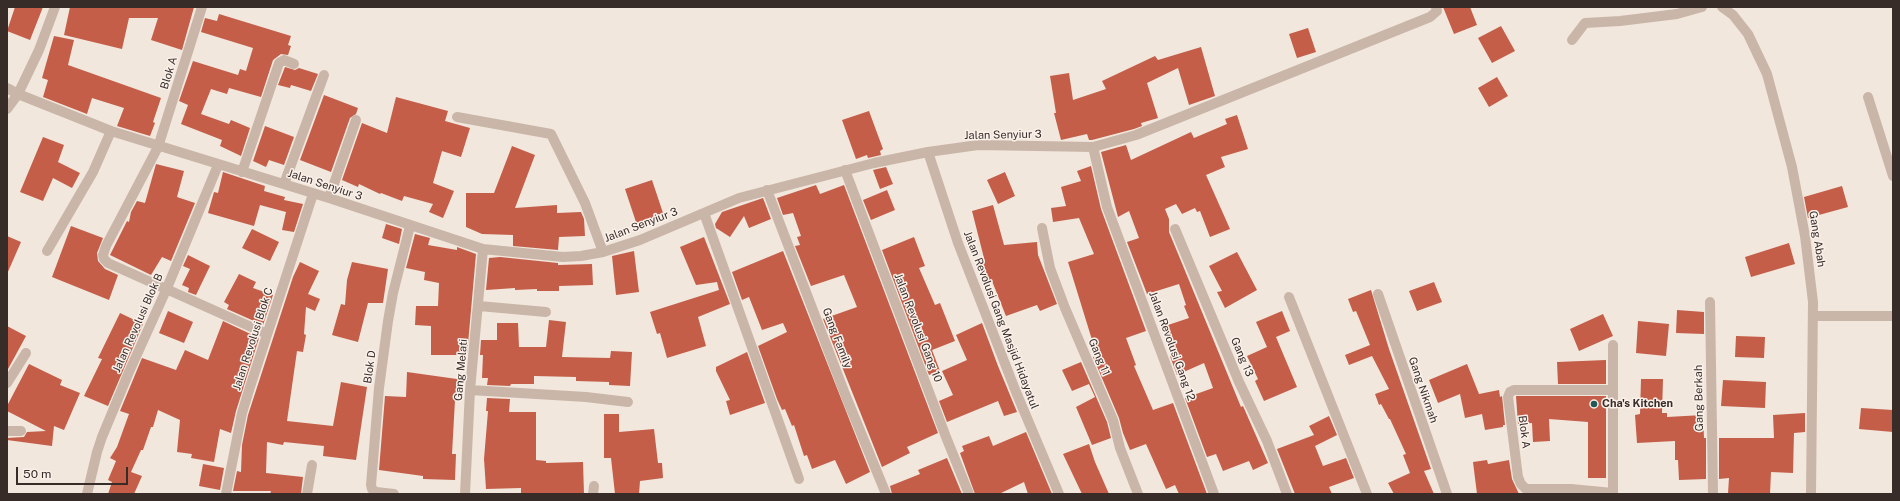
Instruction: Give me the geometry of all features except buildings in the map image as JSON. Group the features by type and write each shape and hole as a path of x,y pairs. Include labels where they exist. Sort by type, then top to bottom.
{"street":[{"path":"7,109 18,94 39,50 54,7"},
{"name":"Blok A","path":"167,288 108,263 104,259 103,255 106,246 158,147 202,7"},
{"name":"Jalan Senyiur 3","path":"7,88 18,94 111,131 158,147 329,198 483,249 563,257 581,256 603,252 640,240 739,198 845,170 928,152 978,145 1093,147 1136,135 1430,17 1437,11 1436,7"},
{"path":"1572,40 1585,23 1620,21 1677,14 1702,7"},
{"name":"Gang Abah","path":"1722,7 1733,15 1748,34 1767,74 1792,168 1805,236 1813,316 1811,494"},
{"path":"242,172 279,63 284,60 294,64"},
{"path":"284,184 324,74"},
{"path":"1868,97 1893,176"},
{"path":"457,116 551,134 585,203 603,252"},
{"path":"329,198 356,120"},
{"path":"47,251 93,172 111,131"},
{"name":"Jalan Revolusi Gang 12","path":"1093,147 1108,207 1214,494"},
{"name":"Jalan Revolusi Gang Masjid Hidayatul","path":"928,152 958,243 1016,392 1059,494"},
{"name":"Jalan Revolusi Blok B","path":"87,494 102,437 128,372 167,288 218,165"},
{"name":"Jalan Revolusi Gang 10","path":"845,170 969,494"},
{"name":"Gang Family","path":"768,190 845,394 886,494"},
{"name":"Jalan Revolusi Blok C","path":"226,494 242,413 313,194"},
{"path":"704,213 799,479"},
{"name":"Blok D","path":"394,494 371,492 379,388 388,320 393,293 410,226"},
{"name":"Gang 11","path":"1042,228 1050,268 1065,308 1113,420 1120,448 1138,494"},
{"name":"Gang 13","path":"1175,228 1239,382 1267,441 1287,494"},
{"name":"Gang Melati","path":"465,494 470,390 479,306 483,249"},
{"path":"167,288 267,334"},
{"name":"Gang Nikmah","path":"1378,294 1447,494"},
{"path":"1288,297 1367,494"},
{"name":"Gang Berkah","path":"1710,302 1713,494"},
{"path":"479,306 546,312"},
{"path":"1813,316 1893,316"},
{"path":"1613,345 1613,494"},
{"path":"7,383 26,353"},
{"path":"470,390 586,397 628,402"},
{"name":"Blok A","path":"1613,494 1571,489 1526,489 1521,484 1518,477 1508,397 1510,392 1514,390 1614,390"},
{"path":"7,431 21,431"},
{"path":"307,494 312,465"}],"place":[{"name":"Cha's Kitchen","path":"1594,404"}]}
